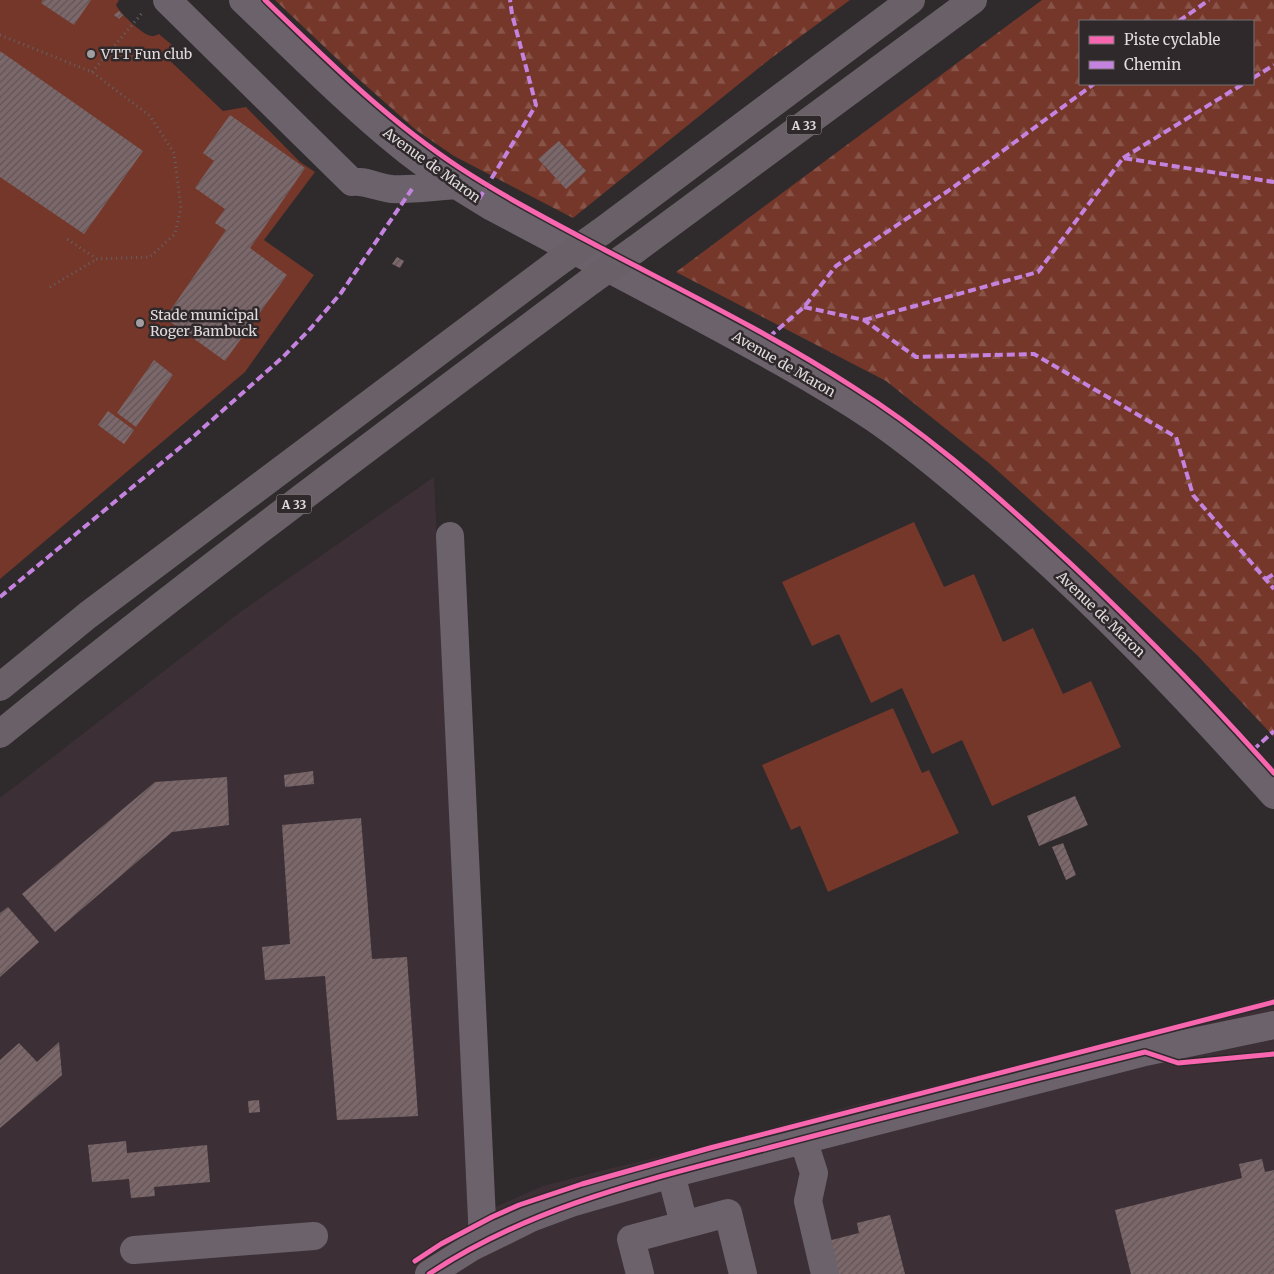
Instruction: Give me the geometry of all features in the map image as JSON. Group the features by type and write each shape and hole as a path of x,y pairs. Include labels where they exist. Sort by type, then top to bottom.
{"highway":[{"name":"A 33","path":"0,687 96,609 910,0"},
{"name":"A 33","path":"0,734 116,640 324,481 592,280 973,0"}],"street":[{"name":"Avenue de Maron","path":"243,0 351,103 402,147 456,185 492,207 721,328 825,387 876,419 923,454 1033,548 1125,636 1274,795"},
{"path":"156,5 352,182 358,181 377,187 393,189 456,185"},
{"path":"450,536 483,1241"},
{"path":"429,1274 483,1241 552,1210 671,1174 1145,1052 1274,1025"},
{"path":"802,1139 814,1173 808,1201 825,1274"},
{"path":"671,1174 684,1224"},
{"path":"640,1274 631,1239 728,1213 743,1274"},
{"path":"134,1250 314,1236"}],"path":[{"path":"92,72 156,5"},
{"path":"0,36 92,72 150,116 174,154 181,208 175,234 150,257 97,259 50,287"},
{"path":"67,239 97,259"}],"shaded area":[{"path":"434,477 468,1219 543,1186 693,1149 847,1107 1139,1035 1274,997 1274,1274 0,1274 0,798 239,613"}],"green space":[{"name":"Stade municipal Roger Bambuck","path":"0,0 119,0 116,5 135,26 149,36 159,34 172,45 164,55 223,111 246,107 300,162 315,172 264,240 314,275 245,372 0,579"},
{"path":"275,0 850,0 770,59 573,218 454,156 416,130 354,75"},
{"path":"1042,0 1274,0 1274,737 1198,656 1087,551 990,464 886,381 676,272"},
{"path":"914,522 944,587 974,574 1003,642 1033,628 1063,694 1091,681 1121,747 992,806 962,740 932,754 902,688 871,703 839,634 812,646 782,582"},
{"path":"893,708 922,773 929,770 959,833 828,892 800,826 791,830 762,765"}],"building":[{"path":"43,0 91,0 74,25 41,3"},
{"path":"119,11 123,15 119,19 114,15"},
{"path":"0,51 143,151 84,234 0,177"},
{"path":"230,115 305,168 250,248 287,275 225,361 165,318 226,230 215,223 225,209 195,188 214,161 203,153"},
{"path":"559,141 586,171 566,189 538,159"},
{"path":"397,257 404,261 400,268 392,264"},
{"path":"154,360 173,375 136,427 117,413"},
{"path":"108,411 134,430 124,444 98,425"},
{"path":"313,771 314,784 285,787 284,775"},
{"path":"227,777 229,825 172,832 55,932 22,894 155,782"},
{"path":"1075,796 1088,825 1039,846 1027,816"},
{"path":"361,818 372,959 407,957 418,1116 337,1120 325,976 265,980 262,947 290,944 282,825"},
{"path":"1063,843 1076,875 1066,880 1052,847"},
{"path":"8,907 39,942 0,977 0,913"},
{"path":"59,1042 62,1075 0,1128 0,1060 19,1043 37,1062"},
{"path":"259,1100 260,1112 249,1113 248,1101"},
{"path":"126,1141 127,1153 207,1145 210,1182 154,1187 155,1196 131,1198 129,1179 92,1182 88,1145"},
{"path":"1262,1159 1265,1172 1274,1170 1274,1274 1131,1274 1115,1210 1242,1178 1239,1164"},
{"path":"890,1215 905,1274 836,1274 828,1241 859,1233 857,1223"}],"marked path":[{"path":"479,199 536,105 510,0"},
{"path":"1180,20 1209,0"},
{"path":"1254,77 1274,65"},
{"path":"769,337 804,307 836,266 948,191 1093,85"},
{"path":"1123,158 1241,85"},
{"path":"864,320 1038,272 1123,158 1274,182"},
{"path":"0,597 194,436 283,357 341,293 412,189"},
{"path":"804,307 864,320 916,357 1034,354 1176,437 1193,495 1274,589"},
{"path":"1266,579 1274,574"},
{"path":"1253,750 1274,731"}],"cycle path":[{"path":"265,0 383,110 433,150 460,168 531,210 793,350 879,404 928,439 999,498 1104,595 1191,682 1274,773"},
{"path":"415,1261 441,1244 492,1217 519,1205 582,1184 710,1148 1274,1002"},
{"path":"429,1274 468,1250 508,1230 549,1213 633,1184 812,1136 1145,1052 1178,1063 1274,1054"}],"place":[{"name":"VTT Fun club","path":"91,54"},
{"name":"Stade municipal Roger Bambuck","path":"140,323"}]}
